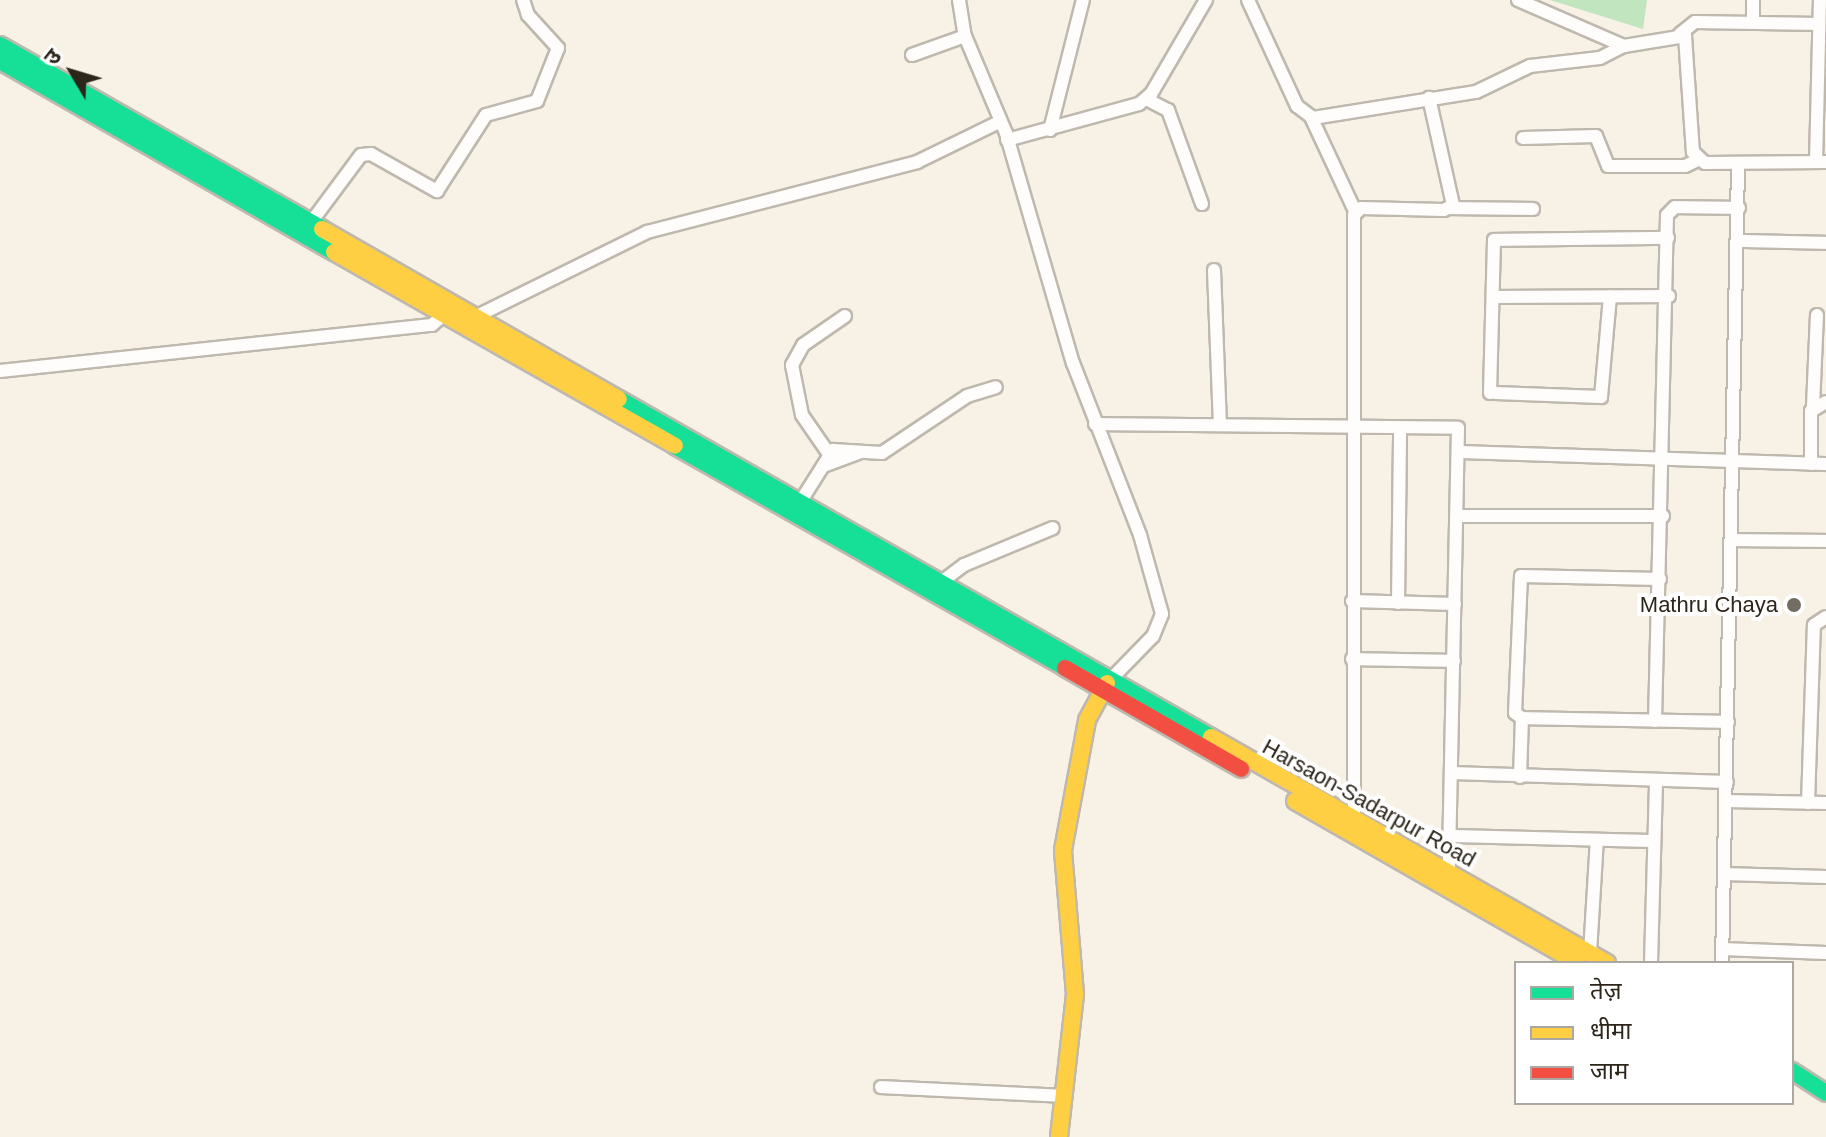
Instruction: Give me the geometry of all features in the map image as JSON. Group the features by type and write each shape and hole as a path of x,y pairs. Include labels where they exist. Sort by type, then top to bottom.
{"street":[{"path":"309,225 361,155 371,154 437,191 486,115 537,101 558,48 528,15 523,0"},
{"path":"959,0 965,36 1001,121 1041,266 1095,424 1140,535 1162,614 1153,636 1106,684 1087,720 1063,850 1075,966 1059,1137"},
{"path":"1050,130 1083,0"},
{"path":"1007,140 1050,130 1146,99 1206,0"},
{"path":"1248,0 1297,106 1311,117 1355,211 1351,426 1354,821"},
{"path":"1518,0 1624,46"},
{"path":"1753,0 1753,22"},
{"path":"1523,138 1596,136 1604,163 1610,166 1685,166 1698,160 1738,164 1821,162 1820,0"},
{"path":"1311,117 1476,92 1530,66 1600,58 1624,46 1680,34 1695,22 1819,24"},
{"path":"1680,34 1688,45 1692,141 1698,160"},
{"path":"912,55 965,36"},
{"path":"0,45 309,225 442,309 475,317 940,583 1106,684"},
{"path":"0,61 1106,684"},
{"path":"1429,98 1454,197 1449,208"},
{"path":"1146,99 1168,110 1202,204"},
{"path":"475,317 647,232 917,162 1001,121"},
{"path":"1722,961 1733,540 1738,164"},
{"path":"1655,721 1671,209 1739,208"},
{"path":"1355,211 1533,209"},
{"path":"1610,296 1601,397 1492,393 1496,297 1494,240 1668,238"},
{"path":"1739,241 1826,243"},
{"path":"1214,270 1220,424"},
{"path":"1496,297 1669,296"},
{"path":"0,371 432,325 442,309"},
{"path":"1811,464 1820,404 1817,315"},
{"path":"829,454 802,415 792,365 807,341 845,316"},
{"path":"820,468 869,451 890,449 963,398 996,387"},
{"path":"1095,424 1400,429 1456,427 1459,452 1449,874"},
{"path":"1398,603 1400,429"},
{"path":"799,504 829,454 843,446 869,451"},
{"path":"1459,452 1826,464"},
{"path":"1457,516 1663,516"},
{"path":"940,583 964,565 1053,528"},
{"path":"1733,540 1826,541"},
{"path":"1520,777 1522,718 1515,710 1521,576 1660,579"},
{"path":"1352,601 1455,604"},
{"path":"1808,803 1814,625 1826,617"},
{"path":"1352,659 1454,661"},
{"name":"Harsaon-Sadarpur Road","path":"1106,684 1449,874 1584,958"},
{"name":"Harsaon-Sadarpur Road","path":"1106,684 1584,958"},
{"path":"1522,718 1728,722"},
{"path":"1452,773 1727,782"},
{"path":"1651,961 1656,781"},
{"path":"1726,801 1826,803"},
{"path":"1450,836 1654,841"},
{"path":"1584,958 1597,840"},
{"path":"1724,874 1826,877"},
{"path":"1722,949 1826,953"},
{"path":"1794,1072 1826,1093"},
{"path":"1794,1085 1826,1105"},
{"path":"881,1087 1065,1096"}],"shaded area":[{"path":"1550,0 1647,0 1643,29"}],"traffic: fast":[{"path":"0,45 322,229"},
{"path":"0,61 334,252"},
{"path":"619,399 1211,737"},
{"path":"675,446 1065,668"},
{"path":"1794,1072 1826,1093"}],"traffic: slow":[{"path":"322,229 619,399"},
{"path":"334,252 675,446"},
{"path":"1059,1137 1075,994 1063,850 1087,720 1107,683"},
{"path":"1211,737 1603,961"},
{"path":"1295,801 1575,961"}],"traffic: jam":[{"path":"1065,668 1241,769"}],"place":[{"name":"Mathru Chaya","path":"1794,605"}]}
